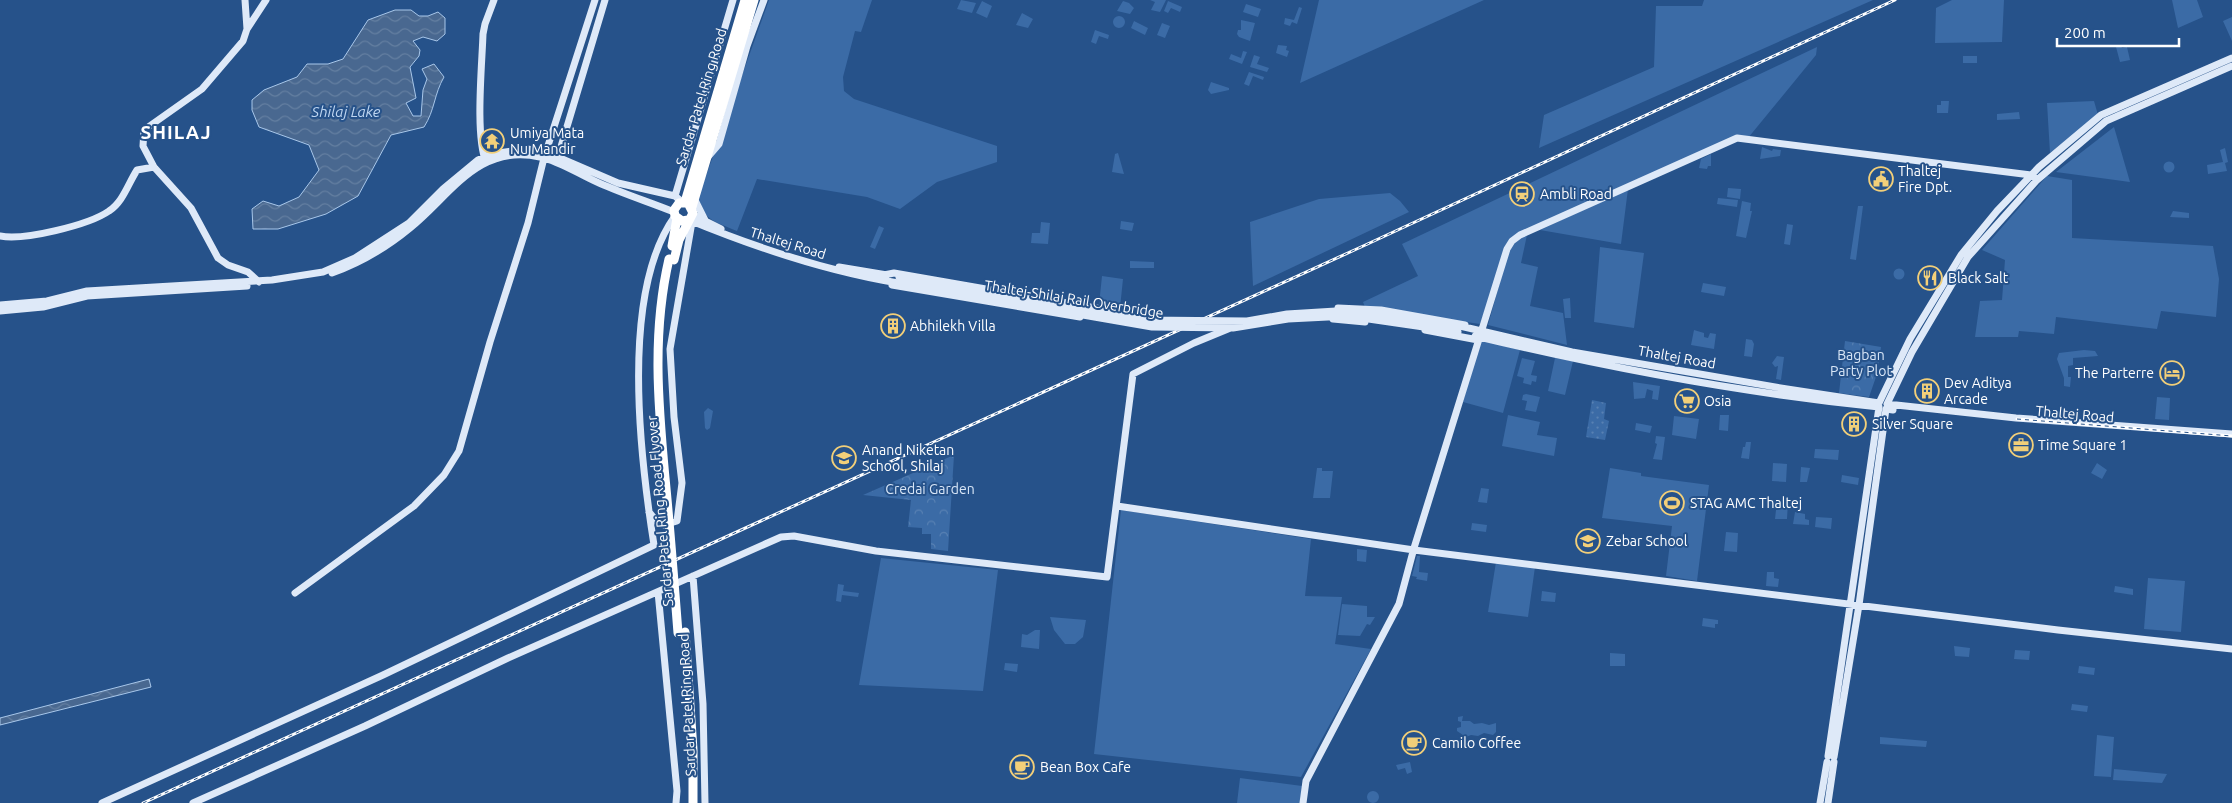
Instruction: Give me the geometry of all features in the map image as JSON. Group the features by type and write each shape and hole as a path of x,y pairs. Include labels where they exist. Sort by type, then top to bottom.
{"highway":[{"name":"Sardar Patel Ring Road","path":"687,209 745,0"},
{"name":"Sardar Patel Ring Road","path":"687,209 694,198 754,0"},
{"path":"677,205 687,209 682,221 675,215 677,205"},
{"name":"Sardar Patel Ring Road Flyover","path":"687,209 679,240 671,259 659,313 658,392 685,712 688,803"},
{"name":"Sardar Patel Ring Road Flyover","path":"675,215 665,304 663,392 691,712 693,803"}],"street":[{"path":"244,0 247,30"},
{"path":"260,283 218,258 191,208 154,167 143,146 144,130 202,89 242,41 266,0"},
{"path":"486,160 480,120 483,34 494,0"},
{"path":"295,593 414,506 444,475 458,451 528,223 545,155 596,0"},
{"path":"557,160 605,0"},
{"name":"Sardar Patel Ring Road","path":"649,511 658,523 664,526 677,521 680,506 682,483 674,417 670,350 687,209 733,0"},
{"name":"Sardar Patel Ring Road","path":"705,159 719,144 747,46 764,0"},
{"path":"1828,803 1831,759 1883,406 1912,352 1968,257 2034,177 2101,115 2232,58"},
{"path":"1303,803 1306,782 1399,604 1480,336 1507,250 1512,241 1520,235 1731,139 1748,139 2034,177 2106,121 2232,66"},
{"path":"0,310 43,307 87,296 260,283 323,272 355,258 409,223 478,160 486,160 526,149 687,209 706,222 799,256 884,278 902,288 1112,322 1115,314 1113,311 894,273 884,278"},
{"path":"102,803 400,667 654,546 649,511 639,394 643,316 656,254 665,230 675,215 600,184 557,160"},
{"path":"0,236 23,238 108,212 123,197 138,170 154,167"},
{"path":"694,198 706,222"},
{"name":"Thaltej Road","path":"687,209 798,261 884,278"},
{"name":"Thaltej-Shilaj Rail Overbridge","path":"884,278 1152,327 1233,328 1288,320 1348,316 1471,332"},
{"path":"0,305 47,301 87,291 260,283"},
{"path":"1080,305 1082,308 1080,317"},
{"path":"193,803 365,726 508,658 776,539 794,536 876,551 1107,577 1133,374 1194,343 1233,327 1242,320 1288,312 1359,308 1381,310 1461,323 1471,332"},
{"path":"1233,327 1307,320 1344,320 1480,336"},
{"name":"Thaltej Road","path":"1471,332 1480,336 1883,406 2232,439"},
{"name":"Thaltej Road","path":"1967,414 2232,434"},
{"path":"1117,506 1414,550 2055,630 2232,649"},
{"name":"Sardar Patel Ring Road","path":"693,576 703,704 705,803"},
{"name":"Sardar Patel Ring Road","path":"658,592 677,791 676,803"},
{"path":"1820,803 1831,759"}],"green space":[{"path":"769,0 872,0 861,32 855,31 843,77 844,91 854,99 997,146 997,162 937,182 900,209 867,197 757,179 737,231 712,220 704,212 698,198"},
{"path":"961,0 976,3 972,13 957,9"},
{"path":"1150,0 1166,0 1160,12 1151,10 1155,2"},
{"path":"1319,0 1484,0 1300,83"},
{"path":"1704,0 1873,0 1539,148 1544,115 1654,67 1656,6 1702,6"},
{"path":"1952,0 2004,0 2002,42 1935,43 1936,8"},
{"path":"2172,0 2197,0 2203,17 2178,28"},
{"path":"982,1 992,6 987,18 976,13"},
{"path":"1123,1 1129,3 1134,8 1130,14 1117,11"},
{"path":"1168,1 1182,7 1180,12 1171,8 1168,13 1164,11"},
{"path":"1246,4 1261,9 1258,17 1243,12"},
{"path":"1299,7 1302,8 1297,24 1292,22 1290,26 1284,24 1285,18 1294,20"},
{"path":"1022,13 1033,19 1028,28 1016,25"},
{"path":"1119,16 1125,22 1119,28 1113,22"},
{"path":"2232,17 2232,41 2223,21"},
{"path":"1241,20 1255,23 1250,41 1239,37 1237,34 1238,30 1241,30"},
{"path":"1134,21 1148,28 1145,35 1131,28"},
{"path":"1162,23 1170,26 1165,38 1157,35"},
{"path":"1095,30 1109,35 1108,39 1099,36 1096,44 1091,42"},
{"path":"1278,45 1287,46 1286,50 1289,51 1287,57 1276,53"},
{"path":"2121,46 2122,48 2127,47 2130,60 2120,62 2116,47"},
{"path":"1817,47 1816,55 1748,138 1737,137 1530,231 1507,249 1480,324 1365,307 1363,302 1418,276 1402,244"},
{"path":"1243,51 1247,52 1242,64 1229,59 1231,54 1241,58"},
{"path":"1254,55 1260,57 1257,64 1269,68 1267,72 1250,67"},
{"path":"1963,56 1977,56 1977,63 1963,63"},
{"path":"1249,72 1264,77 1263,80 1253,76 1249,86 1244,84"},
{"path":"1211,82 1229,88 1229,90 1211,94 1208,90"},
{"path":"1941,101 1949,101 1948,113 1937,113 1937,105 1941,105"},
{"path":"2094,101 2098,115 2050,153 2047,103"},
{"path":"2019,112 2020,119 1997,120 1997,114"},
{"path":"2114,127 2130,182 2056,172"},
{"path":"1762,147 1772,151 1773,149 1781,150 1780,156 1760,159"},
{"path":"2225,148 2228,162 2225,163 2227,171 2208,174 2207,165 2223,162 2220,150"},
{"path":"1118,153 1124,174 1112,172 1115,154"},
{"path":"1711,154 1711,166 1708,166 1707,169 1699,168 1701,159"},
{"path":"2169,161 2175,167 2169,173 2163,167"},
{"path":"2047,176 2072,180 2072,238 2213,246 2219,279 2216,317 2161,311 2157,329 2056,317 2054,334 2019,331 2018,337 1975,337 1980,301 2002,300 2005,260 1982,250"},
{"path":"1728,188 1741,189 1740,199 1727,197"},
{"path":"1628,189 1621,244 1540,230"},
{"path":"1390,193 1409,212 1253,286 1250,222 1319,199"},
{"path":"1718,198 1738,200 1737,207 1717,204"},
{"path":"1742,201 1751,203 1750,211 1752,211 1746,238 1736,236"},
{"path":"1858,206 1863,206 1856,260 1850,259"},
{"path":"2173,211 2189,213 2189,218 2170,217"},
{"path":"1121,221 1134,223 1132,231 1120,229"},
{"path":"1041,222 1050,223 1048,244 1031,243 1032,233 1040,233"},
{"path":"1787,224 1793,225 1790,245 1784,244"},
{"path":"879,226 884,228 875,249 870,247"},
{"path":"1527,235 1521,263 1538,267 1530,306 1563,313 1567,345 1488,325 1509,250 1514,243"},
{"path":"1600,247 1644,253 1634,328 1594,322"},
{"path":"1130,261 1154,262 1154,268 1130,268"},
{"path":"1899,268 1905,274 1899,280 1893,274"},
{"path":"1102,276 1123,279 1120,308 1099,305"},
{"path":"1703,283 1726,287 1724,296 1701,292"},
{"path":"1570,298 1571,318 1565,318 1563,299"},
{"path":"1694,330 1704,333 1704,337 1708,338 1710,333 1716,334 1714,349 1691,345"},
{"path":"1746,339 1752,340 1754,344 1752,357 1744,356"},
{"path":"1480,340 1520,350 1503,413 1463,402"},
{"name":"Bagban Party Plot","path":"1845,341 1881,347 1877,374 1869,397 1839,393"},
{"path":"2084,350 2095,351 2098,356 2073,358 2073,365 2068,366 2068,377 2071,377 2070,387 2064,386 2064,378 2057,359 2059,353"},
{"path":"1777,356 1784,357 1781,380 1776,379 1778,366 1775,367 1772,363"},
{"path":"1522,358 1535,361 1531,375 1537,376 1536,382 1532,381 1531,385 1523,383 1524,378 1517,376"},
{"path":"1555,358 1573,361 1565,395 1548,391"},
{"path":"1633,382 1660,386 1658,400 1652,399 1653,391 1647,389 1645,398 1634,399"},
{"path":"1523,395 1540,397 1536,412 1525,410 1527,401 1522,400"},
{"path":"2157,397 2170,398 2169,420 2155,419"},
{"path":"1592,400 1606,403 1604,419 1609,421 1605,440 1586,437"},
{"path":"708,408 713,411 710,428 707,430 705,428 704,412"},
{"path":"1508,415 1540,422 1537,435 1557,438 1554,456 1502,446"},
{"path":"1720,415 1729,415 1728,431 1719,430"},
{"path":"1674,416 1699,419 1696,439 1672,435"},
{"path":"1636,423 1652,426 1650,433 1635,430"},
{"path":"1656,436 1665,437 1662,460 1653,459 1657,444 1655,443"},
{"path":"1746,442 1751,442 1749,459 1741,458"},
{"path":"1815,449 1839,450 1838,460 1814,458"},
{"name":"Credai Garden","path":"954,455 948,551 931,549 931,534 922,534 922,528 908,527 911,500 863,495"},
{"path":"1773,463 1787,464 1786,482 1772,481"},
{"path":"2097,463 2107,470 2102,479 2091,473"},
{"path":"1801,467 1810,468 1807,482 1800,482"},
{"path":"1317,468 1322,468 1322,471 1333,471 1330,498 1313,498"},
{"path":"1610,468 1641,473 1641,476 1709,485 1697,581 1666,576 1672,526 1602,518"},
{"path":"1842,475 1859,478 1858,485 1841,482"},
{"path":"1481,488 1489,489 1487,503 1478,502"},
{"path":"1777,501 1788,502 1787,519 1775,519"},
{"path":"1121,510 1311,539 1305,596 1342,597 1335,644 1371,649 1301,777 1094,754"},
{"path":"1795,512 1805,514 1805,519 1809,520 1809,525 1793,524"},
{"path":"1816,517 1832,518 1831,529 1815,527"},
{"path":"1472,523 1487,525 1486,532 1471,530"},
{"path":"1726,532 1738,533 1737,552 1724,551"},
{"path":"1357,549 1367,550 1366,562 1357,561"},
{"path":"1417,556 1420,556 1419,572 1428,573 1427,581 1416,579 1417,577 1412,576"},
{"path":"881,558 998,570 983,691 859,685"},
{"path":"1496,562 1535,567 1528,617 1488,612"},
{"path":"1767,572 1774,572 1774,578 1779,579 1778,587 1766,586"},
{"path":"2148,578 2185,581 2181,632 2144,629"},
{"path":"838,584 844,585 843,591 859,593 858,597 842,595 841,602 836,601"},
{"path":"2115,586 2133,589 2133,595 2114,592"},
{"path":"1542,591 1556,593 1555,602 1541,601"},
{"path":"1342,604 1367,606 1367,617 1375,617 1370,625 1367,624 1360,636 1338,635"},
{"path":"1050,617 1086,620 1083,637 1075,644 1065,644 1054,630"},
{"path":"1703,618 1718,620 1718,624 1715,624 1715,628 1702,626"},
{"path":"1035,630 1040,630 1039,649 1021,647 1022,634 1027,635"},
{"path":"1954,646 1970,648 1969,657 1955,656"},
{"path":"2015,650 2030,651 2029,660 2014,659"},
{"path":"1610,653 1625,654 1625,666 1610,666"},
{"path":"1005,663 1018,664 1017,672 1004,670"},
{"path":"2079,666 2095,668 2094,675 2078,673"},
{"path":"2072,704 2088,706 2087,712 2071,710"},
{"path":"1463,716 1462,721 1470,721 1474,724 1482,723 1489,725 1496,723 1496,732 1493,735 1484,733 1478,736 1471,735 1466,737 1457,731 1457,728 1461,727 1458,717"},
{"path":"2097,735 2114,737 2111,777 2094,776"},
{"path":"1880,737 1927,741 1926,747 1880,744"},
{"path":"1410,762 1412,772 1407,774 1405,768 1398,770 1396,765"},
{"path":"2114,769 2167,774 2162,783 2113,780"},
{"path":"1240,778 1302,786 1300,803 1237,803"},
{"path":"1371,791 1375,791 1379,797 1375,803 1371,803 1367,799 1367,795"}],"water":[{"name":"Shilaj Lake","path":"395,10 411,10 419,16 428,16 438,12 445,18 445,34 437,41 423,37 413,41 420,50 419,56 410,67 416,98 406,103 413,116 421,116 423,90 427,79 422,69 434,64 444,77 424,127 391,135 358,196 326,214 278,229 253,229 252,209 263,201 279,206 299,197 319,170 309,145 259,127 252,110 252,100 264,90 297,77 307,64 328,64 343,59 368,20"},
{"path":"149,679 151,687 0,725 0,718"}],"railway":[{"path":"143,803 1361,247 1895,0"},
{"path":"2017,419 2232,436"}],"place":[{"name":"Umiya Mata Nu Mandir","path":"492,141"},
{"name":"Thaltej Fire Dpt.","path":"1881,179"},
{"name":"Ambli Road","path":"1522,194"},
{"name":"Black Salt","path":"1930,278"},
{"name":"Abhilekh Villa","path":"893,326"},
{"name":"The Parterre","path":"2172,373"},
{"name":"Dev Aditya Arcade","path":"1927,391"},
{"name":"Osia","path":"1687,401"},
{"name":"Silver Square","path":"1854,424"},
{"name":"Time Square 1","path":"2021,445"},
{"name":"Anand Niketan School, Shilaj","path":"844,458"},
{"name":"STAG AMC Thaltej","path":"1672,503"},
{"name":"Zebar School","path":"1588,541"},
{"name":"Camilo Coffee","path":"1414,743"},
{"name":"Bean Box Cafe","path":"1022,767"}],"district":[{"name":"SHILAJ","path":"176,132"}]}
